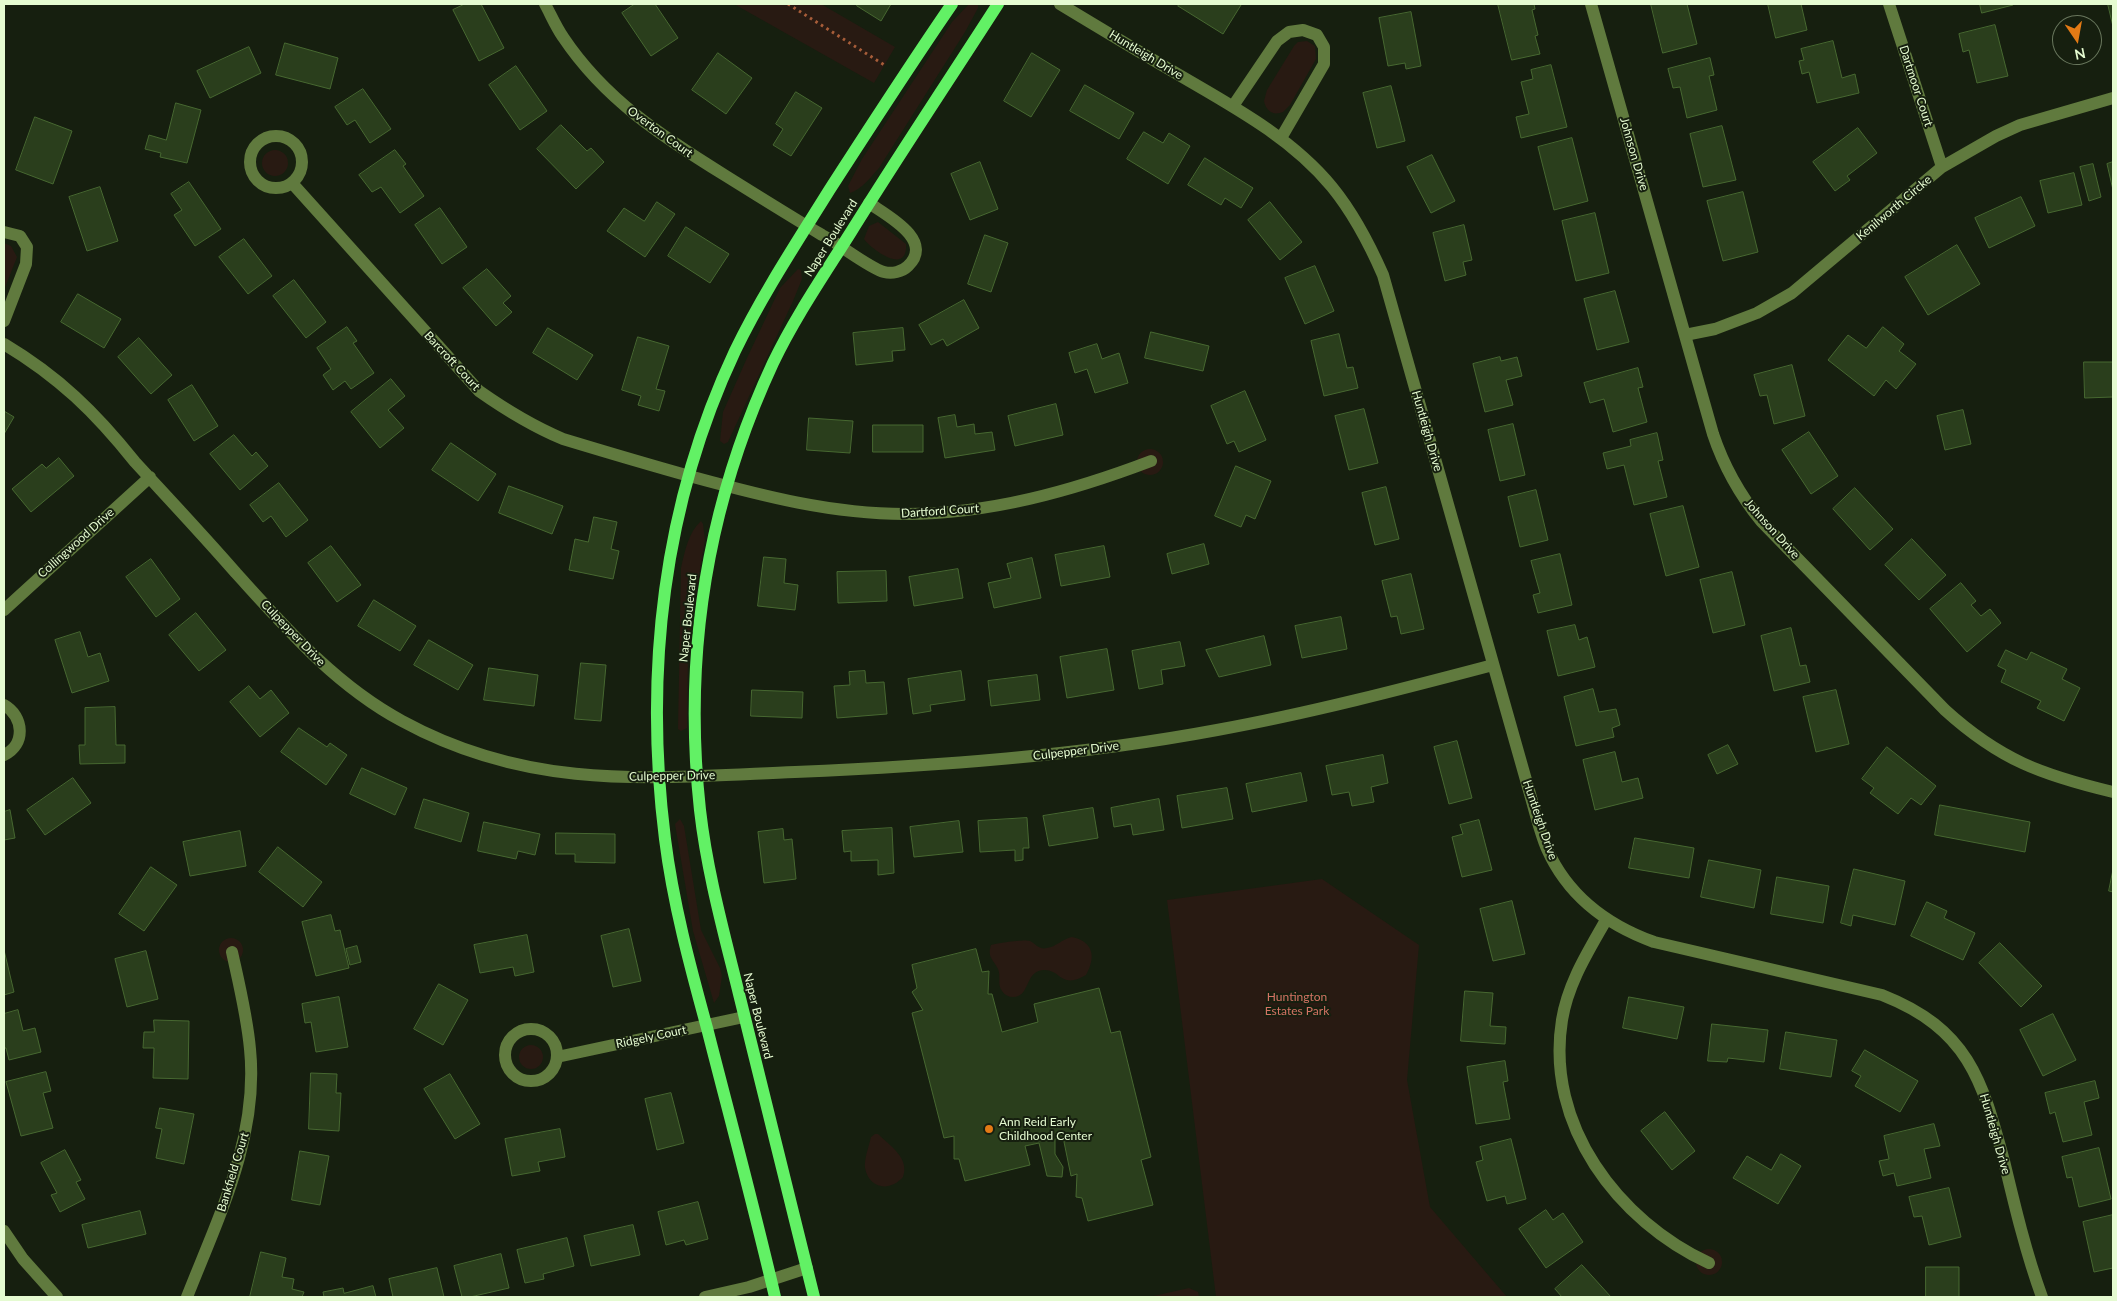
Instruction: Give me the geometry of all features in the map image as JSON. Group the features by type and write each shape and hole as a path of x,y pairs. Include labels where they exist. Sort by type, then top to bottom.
{"main road":[{"name":"Naper Boulevard","path":"775,1297 677,907 665,842 656,715 659,638 670,556 681,502 689,476 710,411 736,350 764,297 807,226 904,74 952,4"},
{"name":"Naper Boulevard","path":"814,1297 706,857 698,776 696,711 699,630 711,548 726,486 748,423 774,362 804,306 998,4"}],"street":[{"name":"Overton Court","path":"545,4 563,36 585,66 621,103 666,139 879,270 890,273 907,267 913,260 915,252 914,241 908,231 869,203"},
{"name":"Huntleigh Drive","path":"1060,4 1233,106 1281,138 1304,158 1336,193 1360,226 1383,275 1493,665 1547,848 1557,869 1571,888 1606,920 1630,933 1654,942 1882,995 1902,1002 1934,1022 1947,1034 1969,1062 1989,1104 2031,1266 2042,1297"},
{"name":"Johnson Drive","path":"1591,4 1719,452 1733,482 1746,502 1762,521 1944,710 1969,732 1995,750 2030,768 2113,792"},
{"name":"Dartmoor Court","path":"1889,4 1942,167"},
{"path":"1233,106 1277,41 1288,32 1303,30 1317,35 1324,47 1324,64 1281,138"},
{"name":"Kenilworth Circke","path":"1685,335 1715,329 1757,313 1792,293 1942,167 1996,136 2020,126 2113,98"},
{"path":"283,137 297,146 301,154 301,170 292,183 275,189 266,187 258,182 253,175 250,157 254,148 260,142 267,138 283,137"},
{"name":"Barcroft Court","path":"292,183 479,391 509,413 563,439 726,486"},
{"path":"4,232 20,236 27,247 26,264 4,321"},
{"name":"Culpepper Drive","path":"4,344 41,368 71,391 115,437 309,653 370,701 399,720 435,738 472,752 516,765 565,774 659,778 926,766 1096,748 1213,731 1263,722 1377,696 1493,665"},
{"name":"Dartford Court","path":"726,486 813,507 905,514 943,512 988,507 1040,497 1151,461"},
{"name":"Collingwood Drive","path":"4,610 150,478"},
{"path":"4,705 16,717 20,726 20,736 9,753 4,755"},
{"path":"1606,920 1574,978 1562,1020 1560,1060 1564,1094 1570,1118 1580,1140 1594,1163 1607,1182 1634,1212 1683,1251 1709,1263"},
{"name":"Bankfield Court","path":"187,1297 230,1187 243,1147 250,1109 250,1049 232,952"},
{"name":"Ridgely Court","path":"557,1057 744,1017"},
{"path":"531,1029 547,1034 553,1040 557,1057 550,1072 543,1078 526,1081 518,1078 507,1065 506,1048 515,1034 531,1029"},
{"path":"4,1232 23,1259 57,1297"},
{"path":"705,1297 771,1280 807,1268"}],"path":[{"path":"788,4 886,66"}],"green space":[{"path":"734,4 821,4 895,47 874,83"},
{"path":"969,4 978,4 978,8 965,32 879,168 862,186 850,193 848,186 862,159 952,22"},
{"path":"1307,41 1315,46 1316,59 1290,105 1283,112 1270,112 1266,108 1264,101 1267,90 1294,46 1298,42"},
{"path":"275,150 284,154 288,163 284,172 275,176 266,172 262,163 266,154"},
{"path":"878,222 906,244 905,253 901,258 889,258 881,254 864,239 869,226"},
{"path":"4,243 11,246 17,257 4,290"},
{"path":"798,269 801,270 802,279 793,301 728,442 724,444 720,441 723,412 780,288"},
{"path":"1150,449 1159,453 1163,462 1159,471 1150,475 1141,471 1137,462 1141,453"},
{"path":"701,521 705,540 694,605 688,659 687,728 681,731 678,729 681,568 690,537"},
{"path":"680,819 684,826 701,930 720,968 722,976 719,996 714,1003 693,931 675,824"},
{"name":"Huntington Estates Park","path":"1322,879 1419,945 1407,1080 1430,1207 1507,1297 1216,1297 1167,900"},
{"path":"1072,937 1085,943 1091,951 1091,962 1086,975 1077,979 1066,980 1054,972 1039,971 1033,975 1019,996 1010,997 1004,994 1000,986 998,969 990,955 991,945 1030,941 1044,948"},
{"path":"231,938 240,941 243,950 240,959 231,962 222,959 219,950 222,941"},
{"path":"526,1045 536,1045 543,1052 543,1062 536,1069 526,1069 519,1062 519,1052"},
{"path":"878,1134 898,1153 904,1164 903,1177 892,1185 881,1186 875,1184 867,1175 865,1168 866,1157 871,1137"},
{"path":"1709,1249 1718,1253 1722,1262 1718,1271 1709,1275 1700,1271 1696,1262 1700,1253"},
{"path":"1189,1288 1198,1292 1199,1297 1149,1297"}],"building":[{"path":"465,4 481,4 504,48 479,61 453,10"},
{"path":"635,4 655,4 678,38 651,56 622,13"},
{"path":"858,4 891,4 881,21 857,6"},
{"path":"1180,4 1241,5 1223,34 1178,6"},
{"path":"1498,4 1534,4 1535,9 1532,10 1538,35 1535,36 1540,54 1512,60"},
{"path":"1651,4 1687,4 1697,44 1663,53"},
{"path":"1768,4 1801,4 1807,30 1776,38"},
{"path":"1980,4 2013,4 2013,5 1982,13"},
{"path":"2108,4 2113,4 2113,26"},
{"path":"1411,12 1421,66 1406,69 1405,63 1388,66 1379,18"},
{"path":"1995,25 2008,76 1977,83 1969,50 1963,52 1959,34"},
{"path":"1833,41 1842,78 1855,74 1859,93 1817,103 1809,72 1802,74 1799,61 1804,60 1801,49"},
{"path":"285,43 338,58 330,89 276,75"},
{"path":"249,47 261,73 210,98 197,71"},
{"path":"718,53 752,78 726,114 692,90"},
{"path":"1032,53 1060,70 1031,117 1004,101"},
{"path":"1710,58 1714,75 1709,76 1717,110 1687,118 1680,87 1673,88 1668,69"},
{"path":"1551,65 1567,127 1521,138 1516,117 1529,114 1521,82 1533,79 1531,70"},
{"path":"516,66 547,111 520,130 489,85"},
{"path":"1085,85 1134,113 1119,139 1070,111"},
{"path":"1391,86 1405,141 1377,148 1363,93"},
{"path":"363,89 391,129 370,143 355,120 347,125 335,107"},
{"path":"796,92 822,108 791,156 773,145 783,129 776,124"},
{"path":"176,103 201,110 187,163 160,157 161,153 145,149 149,135 166,140"},
{"path":"35,117 72,131 53,184 16,170"},
{"path":"561,125 587,151 591,148 604,162 576,189 537,149"},
{"path":"1722,126 1736,180 1703,187 1690,134"},
{"path":"1858,128 1877,153 1847,176 1850,180 1835,191 1813,162"},
{"path":"1144,132 1163,143 1169,133 1190,146 1168,184 1127,159"},
{"path":"1572,138 1588,201 1554,210 1538,147"},
{"path":"395,150 406,164 403,166 424,196 400,213 381,187 372,192 359,175"},
{"path":"1432,155 1455,201 1431,213 1407,167"},
{"path":"1205,158 1253,188 1241,208 1225,198 1221,205 1188,185"},
{"path":"980,162 998,209 970,220 951,174"},
{"path":"2113,162 2113,190 2107,164"},
{"path":"2093,164 2101,197 2089,201 2080,167"},
{"path":"2074,173 2082,205 2048,213 2040,181"},
{"path":"189,182 221,229 195,246 174,215 182,210 171,194"},
{"path":"100,187 118,241 87,251 69,197"},
{"path":"1743,192 1758,252 1723,261 1707,201"},
{"path":"2021,197 2035,226 1989,248 1975,218"},
{"path":"657,202 675,214 645,257 607,231 624,208 644,221"},
{"path":"1270,202 1302,242 1280,260 1248,220"},
{"path":"440,208 467,247 442,264 415,225"},
{"path":"1595,213 1609,273 1576,281 1562,221"},
{"path":"1464,225 1472,260 1463,262 1466,275 1445,281 1433,233"},
{"path":"686,227 729,254 710,283 668,256"},
{"path":"985,235 1008,243 991,292 968,284"},
{"path":"244,239 272,276 248,294 219,257"},
{"path":"1957,245 1980,284 1928,315 1905,277"},
{"path":"1315,266 1334,311 1305,324 1285,278"},
{"path":"487,269 511,296 503,303 512,312 496,326 463,288"},
{"path":"294,280 326,322 306,338 273,296"},
{"path":"1615,291 1629,342 1597,350 1584,299"},
{"path":"78,294 121,319 104,348 61,322"},
{"path":"964,300 979,328 947,346 943,339 931,345 919,325"},
{"path":"347,327 357,341 353,343 374,373 351,389 345,381 333,390 323,375 331,369 317,348"},
{"path":"1883,327 1904,344 1899,351 1916,364 1896,389 1886,380 1874,396 1828,360 1848,335 1866,348"},
{"path":"548,328 593,355 577,380 533,353"},
{"path":"903,328 905,350 892,351 893,361 856,365 853,333"},
{"path":"1151,332 1209,346 1203,371 1145,358"},
{"path":"1339,334 1347,368 1353,367 1358,388 1324,396 1311,341"},
{"path":"638,337 669,346 656,389 665,391 659,411 638,405 641,396 622,390"},
{"path":"139,338 172,375 151,394 118,357"},
{"path":"1097,344 1102,359 1119,353 1128,383 1095,393 1087,369 1075,373 1069,353"},
{"path":"1500,357 1501,361 1517,357 1522,376 1506,380 1513,405 1485,412 1473,364"},
{"path":"2084,362 2113,362 2113,397 2085,398"},
{"path":"1792,365 1805,416 1774,424 1767,395 1760,396 1754,375"},
{"path":"1638,368 1643,387 1638,388 1647,422 1613,432 1604,399 1590,403 1584,383"},
{"path":"391,379 405,396 388,410 404,428 380,448 351,412"},
{"path":"192,385 218,426 194,441 168,400"},
{"path":"1245,391 1266,440 1239,452 1234,441 1227,444 1211,406"},
{"path":"1056,404 1063,435 1015,446 1008,416"},
{"path":"1364,409 1378,463 1349,470 1335,416"},
{"path":"1963,410 1971,444 1945,450 1937,416"},
{"path":"4,411 14,417 4,434"},
{"path":"955,415 957,427 974,424 975,434 992,432 995,450 945,458 938,418"},
{"path":"809,418 853,421 850,453 807,450"},
{"path":"1513,424 1525,475 1500,481 1488,430"},
{"path":"873,425 923,425 923,452 873,452"},
{"path":"1809,432 1838,476 1811,494 1782,450"},
{"path":"1657,433 1663,460 1658,461 1667,497 1634,505 1624,465 1607,469 1603,453 1631,446 1630,440"},
{"path":"234,435 252,456 256,452 268,466 240,490 210,454"},
{"path":"451,443 496,474 478,501 432,470"},
{"path":"59,458 74,476 31,512 12,489 42,464 46,468"},
{"path":"1236,466 1271,481 1255,519 1246,515 1241,527 1215,516"},
{"path":"279,483 308,520 286,537 271,516 263,522 250,505"},
{"path":"509,486 563,506 552,534 499,513"},
{"path":"1386,487 1399,539 1375,545 1362,493"},
{"path":"1855,488 1893,529 1870,550 1833,509"},
{"path":"1536,490 1548,540 1520,547 1508,497"},
{"path":"1683,506 1699,567 1666,576 1650,514"},
{"path":"594,517 617,522 611,549 619,551 613,579 569,570 575,539 588,542"},
{"path":"1912,539 1946,575 1919,600 1885,565"},
{"path":"1204,544 1209,564 1172,574 1167,554"},
{"path":"331,546 361,585 337,602 308,563"},
{"path":"1104,546 1110,577 1061,586 1055,555"},
{"path":"1560,554 1572,605 1538,613 1533,595 1540,593 1531,561"},
{"path":"764,557 786,559 784,583 798,585 795,610 758,606"},
{"path":"1032,558 1041,598 994,608 988,583 1011,578 1007,564"},
{"path":"151,559 180,599 156,617 126,577"},
{"path":"958,569 963,598 914,606 909,577"},
{"path":"886,571 887,601 838,603 837,572"},
{"path":"1732,572 1745,625 1713,633 1700,580"},
{"path":"1411,574 1424,629 1401,634 1397,616 1391,617 1382,581"},
{"path":"1961,583 1976,601 1971,605 1981,616 1990,609 2001,623 1967,652 1930,609"},
{"path":"374,600 416,626 400,651 358,626"},
{"path":"196,613 226,650 199,671 169,635"},
{"path":"1341,617 1347,649 1302,658 1295,626"},
{"path":"1575,625 1579,640 1587,637 1595,667 1558,676 1547,631"},
{"path":"1791,628 1800,666 1806,665 1810,682 1774,691 1761,636"},
{"path":"80,632 88,657 100,653 109,681 72,693 55,640"},
{"path":"1264,636 1271,665 1219,677 1206,650"},
{"path":"429,640 473,665 458,690 414,665"},
{"path":"1180,642 1185,666 1161,670 1163,684 1139,689 1132,651"},
{"path":"1107,649 1114,690 1067,698 1060,657"},
{"path":"2006,650 2027,660 2031,652 2067,669 2062,679 2080,688 2064,721 2037,708 2041,701 2001,682 2006,670 1998,666"},
{"path":"581,663 606,665 601,721 575,719"},
{"path":"489,668 538,675 534,706 484,700"},
{"path":"865,671 866,683 884,682 887,714 837,718 834,686 850,685 849,672"},
{"path":"961,671 965,700 930,705 931,711 913,714 908,679"},
{"path":"1037,675 1040,700 991,706 988,681"},
{"path":"249,686 260,699 271,690 289,713 260,737 230,702"},
{"path":"1593,689 1599,712 1616,709 1620,725 1612,728 1614,737 1576,746 1564,697"},
{"path":"752,690 803,692 802,718 751,716"},
{"path":"1836,690 1849,744 1816,752 1803,697"},
{"path":"115,707 116,745 125,745 125,763 80,764 79,745 85,745 85,708"},
{"path":"299,728 327,747 330,743 347,755 326,785 281,752"},
{"path":"1457,741 1472,798 1449,804 1434,747"},
{"path":"1728,745 1738,764 1717,774 1708,755"},
{"path":"1887,747 1936,786 1921,805 1911,798 1898,814 1870,793 1874,788 1862,779"},
{"path":"1615,752 1622,782 1638,778 1643,798 1595,810 1583,760"},
{"path":"1383,755 1388,783 1371,787 1374,802 1352,806 1349,792 1332,795 1326,766"},
{"path":"362,768 407,788 395,815 350,794"},
{"path":"1301,773 1307,801 1252,812 1246,784"},
{"path":"73,778 91,803 45,835 27,810"},
{"path":"1227,788 1233,819 1182,828 1177,796"},
{"path":"424,799 469,813 461,842 415,828"},
{"path":"1159,799 1164,830 1133,835 1131,824 1114,827 1111,808"},
{"path":"1940,805 2030,822 2025,852 1935,835"},
{"path":"1093,808 1098,838 1049,846 1043,816"},
{"path":"10,810 15,838 4,840 4,812"},
{"path":"1027,818 1029,848 1023,848 1023,860 1015,861 1015,850 980,852 978,821"},
{"path":"1479,820 1492,870 1462,877 1452,837 1463,834 1460,825"},
{"path":"959,821 963,852 914,857 910,827"},
{"path":"484,822 540,834 535,855 518,851 516,859 478,851"},
{"path":"892,828 894,873 878,875 878,860 851,861 851,851 844,852 842,831"},
{"path":"783,829 784,840 792,839 796,879 764,883 758,832"},
{"path":"240,831 246,866 190,876 183,842"},
{"path":"556,833 615,834 615,863 575,862 575,854 556,854"},
{"path":"1635,838 1694,848 1689,878 1629,868"},
{"path":"278,847 322,882 303,907 259,872"},
{"path":"1709,860 1761,870 1754,908 1701,897"},
{"path":"151,867 177,885 144,931 119,914"},
{"path":"1854,869 1905,881 1895,925 1853,915 1851,926 1841,923"},
{"path":"2113,870 2113,892 2109,891"},
{"path":"1777,877 1829,886 1823,923 1771,914"},
{"path":"1512,901 1525,954 1493,961 1480,909"},
{"path":"1927,902 1947,911 1944,918 1975,933 1963,960 1911,936"},
{"path":"331,915 335,931 340,930 349,968 316,976 302,922"},
{"path":"629,929 641,981 613,987 601,936"},
{"path":"527,935 534,972 515,976 513,967 480,973 474,945"},
{"path":"2000,943 2042,986 2021,1007 1979,963"},
{"path":"357,946 361,962 350,965 346,949"},
{"path":"976,949 982,972 989,971 988,994 992,994 1002,1032 1038,1022 1034,1004 1099,988 1111,1033 1120,1031 1151,1157 1141,1160 1153,1205 1088,1221 1082,1198 1076,1197 1077,1174 1071,1176 1063,1137 1055,1139 1055,1154 1063,1167 1062,1177 1047,1176 1039,1143 1025,1146 1030,1165 965,1181 959,1159 954,1159 954,1136 944,1138 912,1013 923,1010 912,992 917,988 912,965"},
{"path":"4,950 14,992 4,995"},
{"path":"146,951 158,999 127,1007 115,959"},
{"path":"439,984 468,1000 443,1045 414,1029"},
{"path":"1465,991 1493,993 1490,1026 1506,1027 1505,1044 1461,1041"},
{"path":"339,997 348,1047 316,1052 311,1022 305,1023 302,1004"},
{"path":"1629,997 1684,1007 1677,1039 1623,1028"},
{"path":"18,1010 23,1031 35,1028 41,1052 9,1060 6,1048 4,1048 4,1014"},
{"path":"2053,1014 2076,1060 2043,1076 2020,1030"},
{"path":"154,1020 189,1021 188,1079 153,1078 154,1048 143,1048 144,1032 154,1032"},
{"path":"1712,1024 1768,1030 1764,1062 1728,1058 1727,1062 1708,1061"},
{"path":"1786,1032 1837,1040 1831,1077 1780,1069"},
{"path":"1865,1050 1918,1081 1900,1112 1855,1086 1861,1076 1852,1071"},
{"path":"1505,1061 1508,1081 1503,1082 1510,1119 1476,1124 1467,1067"},
{"path":"46,1072 51,1091 43,1093 53,1128 21,1136 6,1082"},
{"path":"311,1073 337,1074 336,1093 341,1093 339,1131 309,1129"},
{"path":"450,1074 480,1124 455,1139 424,1089"},
{"path":"2095,1081 2099,1098 2084,1102 2092,1135 2063,1142 2055,1112 2050,1114 2045,1093"},
{"path":"671,1093 684,1143 657,1150 645,1099"},
{"path":"160,1108 194,1114 184,1164 156,1158 162,1129 156,1128"},
{"path":"1665,1112 1695,1151 1672,1170 1641,1131"},
{"path":"1934,1124 1940,1146 1924,1149 1931,1178 1897,1186 1894,1173 1883,1176 1879,1161 1889,1159 1884,1136"},
{"path":"560,1129 565,1157 538,1162 540,1171 512,1176 505,1139"},
{"path":"1511,1139 1526,1199 1507,1204 1505,1196 1487,1201 1476,1162 1483,1160 1480,1147"},
{"path":"2099,1148 2111,1199 2079,1207 2072,1177 2067,1178 2062,1157"},
{"path":"65,1150 81,1180 76,1182 85,1199 60,1212 51,1195 57,1193 41,1163"},
{"path":"300,1151 329,1156 320,1205 292,1200"},
{"path":"1781,1154 1801,1166 1778,1204 1733,1178 1747,1156 1771,1170"},
{"path":"1949,1188 1961,1237 1929,1245 1922,1216 1914,1217 1909,1197"},
{"path":"698,1202 708,1239 686,1245 684,1240 666,1245 658,1212"},
{"path":"1546,1210 1553,1220 1563,1213 1583,1242 1546,1268 1519,1229"},
{"path":"140,1211 146,1234 88,1248 82,1225"},
{"path":"2113,1215 2113,1268 2094,1272 2083,1222"},
{"path":"633,1225 640,1255 591,1266 584,1236"},
{"path":"567,1238 574,1266 543,1274 544,1279 525,1283 517,1250"},
{"path":"261,1252 286,1258 282,1277 294,1279 292,1289 304,1292 302,1297 250,1297"},
{"path":"501,1254 509,1288 470,1297 462,1297 454,1266"},
{"path":"1582,1265 1611,1297 1562,1297 1555,1289"},
{"path":"1926,1267 1959,1267 1959,1297 1926,1297"},
{"path":"437,1268 444,1297 393,1297 389,1279"},
{"path":"373,1286 376,1297 324,1297 323,1292 343,1288 344,1293"}],"place":[{"name":"Ann Reid Early Childhood Center","path":"989,1129"}]}
